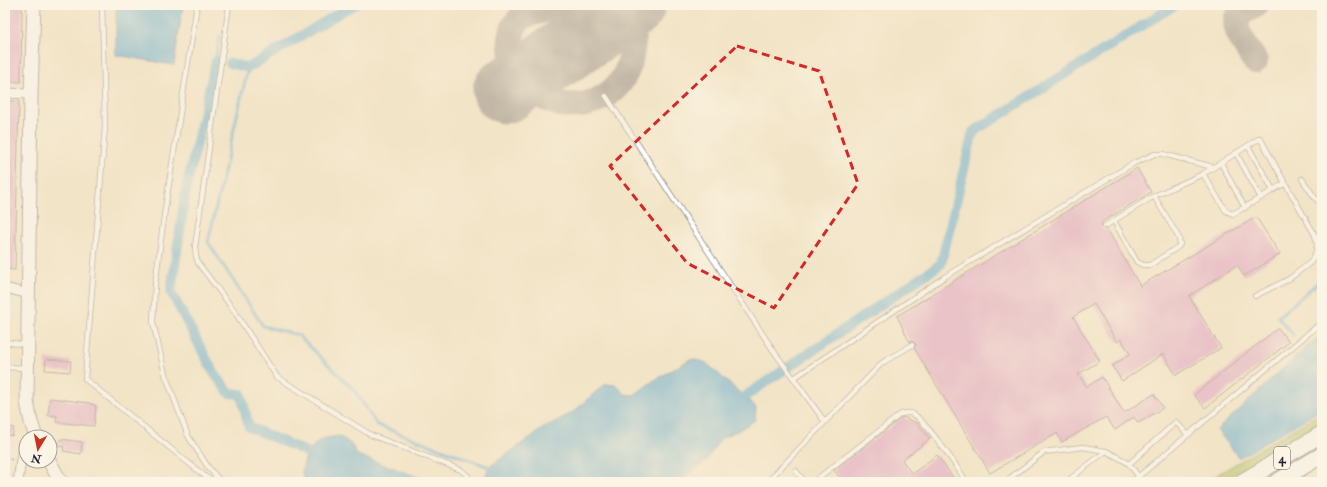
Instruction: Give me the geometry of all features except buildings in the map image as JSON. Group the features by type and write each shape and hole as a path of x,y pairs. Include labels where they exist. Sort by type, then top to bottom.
{"highway":[{"name":"4","path":"1242,482 1322,434"},
{"name":"4","path":"1277,482 1322,455"}],"main road":[{"path":"33,429 27,402 31,94 34,5"},
{"path":"54,469 61,482"}],"street":[{"path":"5,93 31,94"},
{"path":"5,288 29,294"},
{"path":"18,482 20,469"}],"lane":[{"path":"102,5 105,127 85,379 212,482"},
{"path":"197,5 163,224 155,284 153,322 165,374 185,430 213,474 221,482"},
{"path":"229,5 195,247 198,263 233,309 277,377 371,435 461,470 468,476 469,482"},
{"path":"606,96 774,350 825,422"},
{"path":"1105,226 1154,196 1203,174 1260,138 1315,235 1317,244 1316,252 1311,262 1289,279 1255,296"},
{"path":"1248,146 1273,190"},
{"path":"1236,153 1261,198"},
{"path":"794,378 946,276 1134,163 1155,154 1163,154 1213,167"},
{"path":"1221,163 1245,208"},
{"path":"1203,174 1226,210 1233,214 1285,183"},
{"path":"1302,179 1315,198 1322,204"},
{"path":"1114,221 1137,262 1143,265 1150,265 1178,248 1180,244 1179,238 1154,196"},
{"path":"1132,482 1322,322"},
{"path":"5,342 28,345"},
{"path":"767,482 882,363 912,345"},
{"path":"5,367 28,368"},
{"path":"813,482 901,414 907,412 913,413 920,419 950,457 966,482"},
{"path":"1129,464 1176,422 1188,434"},
{"path":"1007,482 1010,478 1044,452 1083,447 1106,451 1129,464 1139,477"},
{"path":"1066,482 1106,451"},
{"path":"796,471 805,482"},
{"path":"206,477 213,474"}],"highlighted area":[{"path":"737,46 819,71 858,184 774,308 687,263 610,166"}],"green space":[{"path":"1322,412 1322,422 1221,482 1205,482"}],"water":[{"path":"116,5 183,5 174,65 116,55"},
{"path":"1322,335 1322,409 1239,458 1217,430 1304,349"},
{"path":"691,359 705,362 756,407 755,420 739,430 721,438 706,461 679,482 484,482 489,467 545,427 575,411 606,384 617,385 624,394 634,395 653,381"},
{"path":"339,436 351,444 357,455 432,482 305,482 302,472 307,452 321,439"}],"waterway":[{"path":"230,63 248,68 355,5"},
{"path":"744,397 941,264 973,132 1175,5"},
{"path":"215,61 220,35"},
{"path":"216,61 186,189 171,292 214,373 229,393 241,394 249,427 307,452"},
{"path":"248,68 208,242 263,326 298,335 355,391 377,425 489,467"},
{"path":"1293,335 1278,317 1322,279"}],"taxiway":[{"path":"571,5 524,16 513,28 511,41 511,49 516,67 525,82 538,94 553,102 569,105 586,104 602,98 621,81 627,71 632,53 633,23 645,5"},
{"path":"1255,61 1241,38 1236,25 1239,15 1256,5"}],"runway":[{"path":"505,91 633,5"}]}
